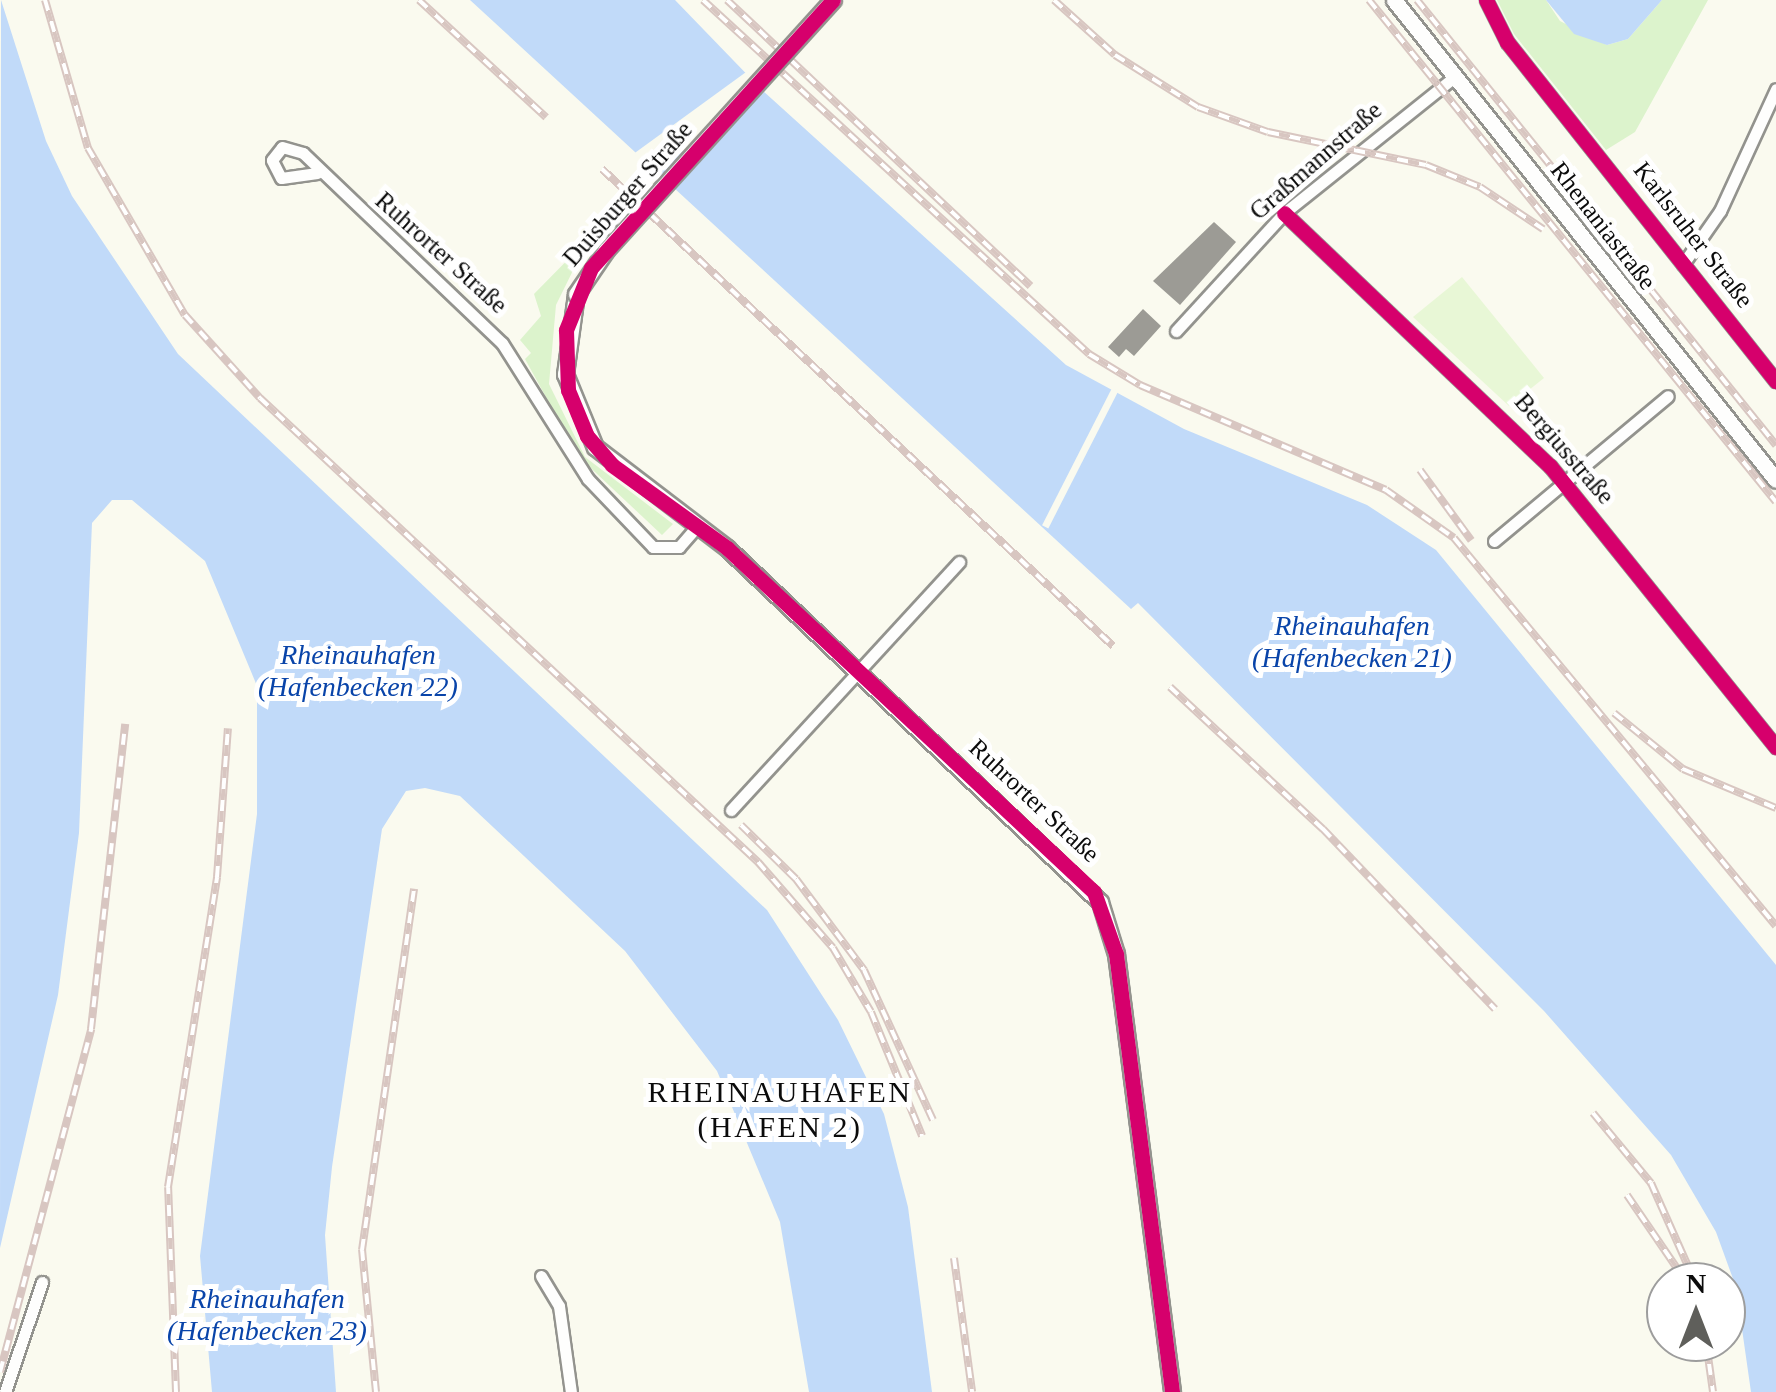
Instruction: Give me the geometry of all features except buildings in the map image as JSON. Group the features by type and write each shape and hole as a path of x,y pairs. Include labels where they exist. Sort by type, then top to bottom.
{"street":[{"name":"Duisburger Straße","path":"698,526 622,474 582,427 564,374 576,294 606,250 832,0"},
{"name":"Rhenaniastraße","path":"1394,0 1776,480"},
{"name":"Karlsruher Straße","path":"1486,0 1508,42 1776,380"},
{"name":"Graßmannstraße","path":"1176,331 1284,212 1453,78"},
{"path":"1683,264 1720,211 1776,88"},
{"name":"Ruhrorter Straße","path":"317,173 502,342 588,479 653,547 679,547 698,526 860,670 1081,877 1106,915 1172,1392"},
{"name":"Bergiusstraße","path":"1284,212 1494,406 1564,484 1776,747"},
{"path":"1494,541 1668,396"},
{"path":"731,810 960,562"},
{"path":"541,1276 559,1306 571,1392"},
{"path":"6,1392 42,1282"}],"green space":[{"path":"1497,0 1546,0 1560,21 1607,45 1628,39 1662,0 1708,0 1635,132 1606,150 1514,34"},
{"path":"589,238 556,305 549,384 585,457 673,524 662,535 579,457 525,359 531,353 520,340 541,316 534,294"},
{"path":"1462,277 1544,378 1509,406 1413,317"}],"water":[{"path":"1,0 46,141 72,196 178,354 767,910 838,1020 884,1114 908,1207 932,1392 809,1392 780,1222 717,1071 625,951 460,796 425,788 406,791 382,829 332,1167 325,1235 336,1392 212,1392 200,1256 257,814 257,686 205,561 132,500 112,500 92,523 79,833 58,995 0,1248"},
{"name":"Rheinauhafen (Hafenbecken 21)","path":"470,0 675,0 762,90 1066,365 1184,429 1367,505 1436,550 1776,965 1776,1392 1751,1392 1746,1357 1746,1262 1727,1262 1716,1232 1671,1155 1544,1011 1138,603 1131,609"},
{"path":"1546,0 1662,0 1628,39 1607,45 1574,34"}],"pier":[{"path":"753,67 769,89 650,175 634,153"},
{"path":"1112,388 1118,391 1048,528 1042,525"}],"railway":[{"path":"45,0 88,148 185,315 260,398 758,862 833,948 871,1012 922,1136"},
{"path":"419,0 546,117"},
{"path":"703,0 1089,354 1140,385 1386,490 1454,538 1776,926"},
{"path":"727,0 1030,286"},
{"path":"1054,0 1115,55 1198,107 1268,132 1426,165 1480,187 1543,229"},
{"path":"1369,0 1776,502"},
{"path":"1417,0 1776,445"},
{"path":"602,169 1113,646"},
{"path":"1420,470 1471,540"},
{"path":"1170,687 1323,829 1495,1009"},
{"path":"1614,713 1683,769 1776,808"},
{"path":"0,1372 91,1029 125,724"},
{"path":"176,1392 168,1187 217,877 228,728"},
{"path":"741,825 796,879 864,970 933,1120"},
{"path":"376,1392 362,1250 414,889"},
{"path":"1593,1113 1651,1183 1686,1262"},
{"path":"1627,1195 1673,1262"},
{"path":"954,1258 972,1392"},
{"path":"1709,1362 1713,1392"}],"cycle path":[{"path":"833,0 591,268 566,330 568,390 587,436 612,465 727,548 1094,892 1116,954 1172,1392"},
{"path":"1486,0 1507,42 1776,381"},
{"path":"1284,213 1550,466 1776,747"}],"district":[{"name":"RHEINAUHAFEN (HAFEN 2)","path":"780,1109"}],"water label":[{"name":"Rheinauhafen (Hafenbecken 22)","path":"358,671"},
{"name":"Rheinauhafen (Hafenbecken 23)","path":"267,1315"}]}
